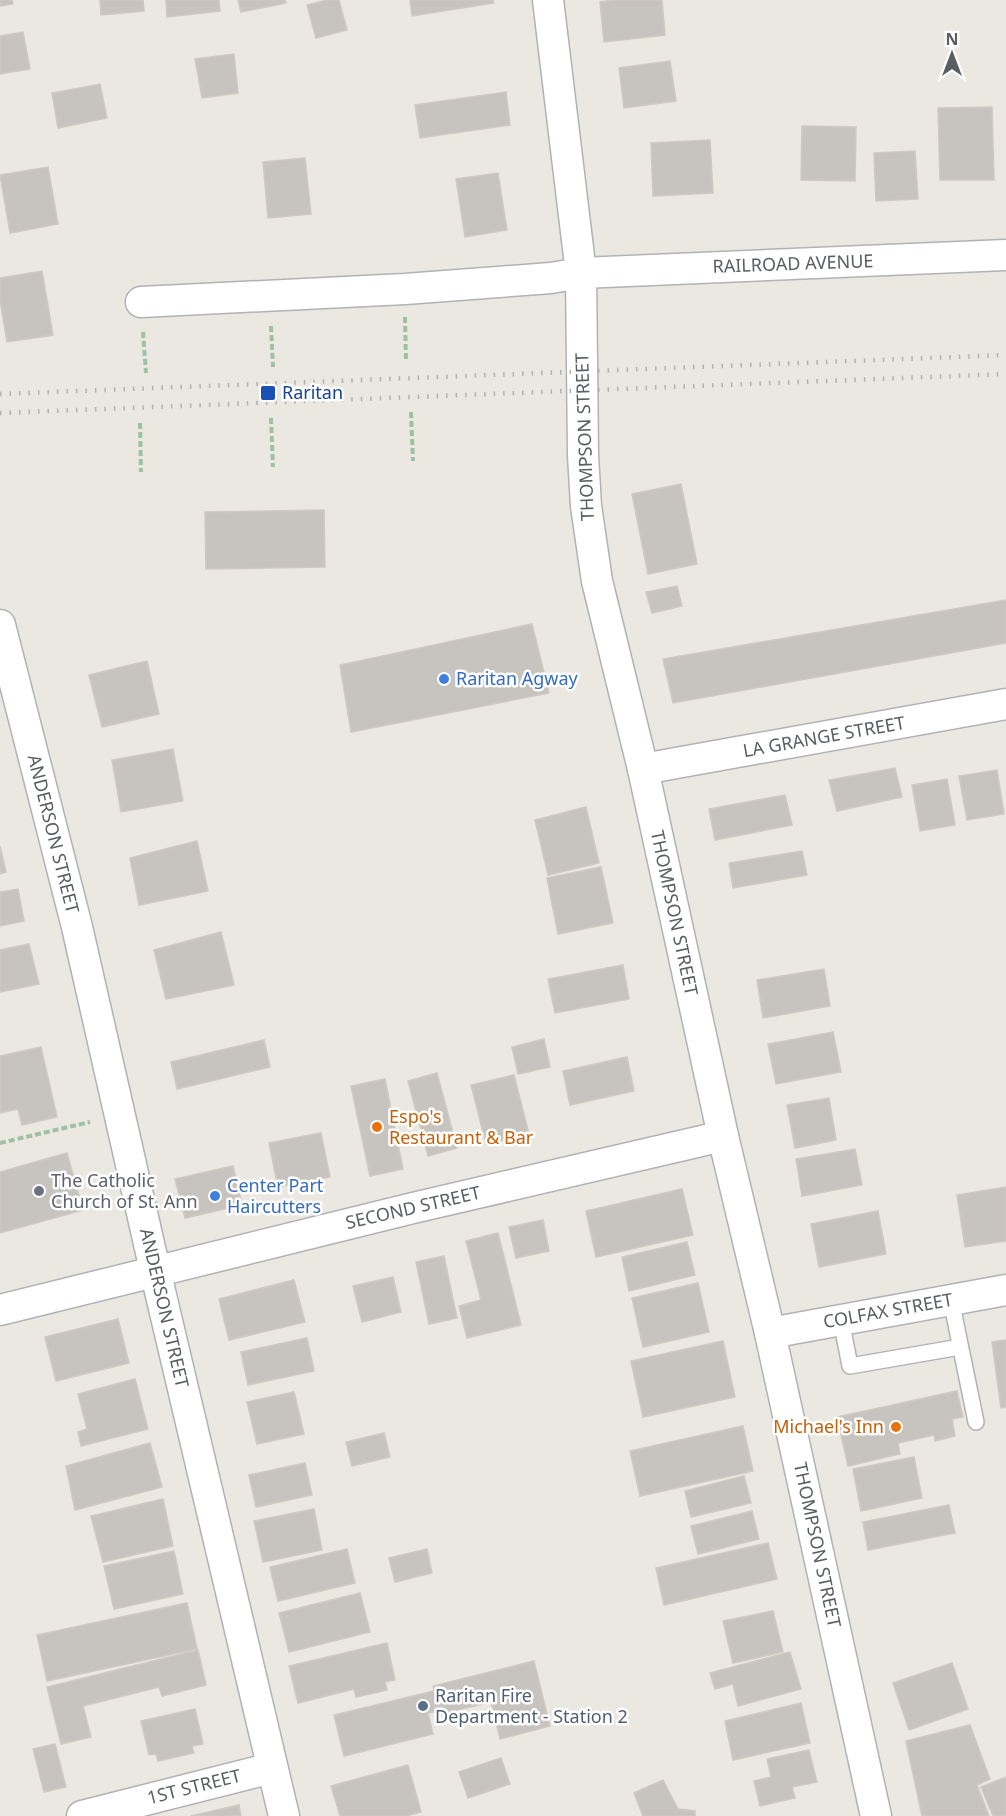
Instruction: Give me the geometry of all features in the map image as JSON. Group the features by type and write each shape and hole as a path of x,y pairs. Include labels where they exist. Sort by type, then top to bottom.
{"street":[{"name":"THOMPSON STREET","path":"548,0 581,273 583,455 586,506 597,581 643,769 876,1816"},
{"name":"RAILROAD AVENUE","path":"141,302 405,290 551,278 581,273 1006,255"},
{"name":"ANDERSON STREET","path":"0,625 74,916 284,1816"},
{"name":"LA GRANGE STREET","path":"643,769 1006,704"},
{"name":"SECOND STREET","path":"0,1310 412,1208 723,1136"},
{"name":"COLFAX STREET","path":"770,1333 1006,1290"},
{"name":"1ST STREET","path":"82,1816 272,1768"}],"lane":[{"path":"951,1300 976,1422"},
{"path":"841,1320 850,1366 960,1347"}],"path":[{"path":"405,290 406,361"},
{"path":"270,296 273,367"},
{"path":"141,302 146,373"},
{"path":"411,412 413,461"},
{"path":"271,418 273,467"},
{"path":"140,423 141,472"},
{"path":"0,1143 120,1115"}],"building":[{"path":"0,0 12,0 13,4 0,6"},
{"path":"100,0 143,0 144,11 101,15"},
{"path":"166,0 219,0 220,11 167,17"},
{"path":"238,0 285,0 286,3 241,12"},
{"path":"327,0 339,0 347,30 316,38 307,5"},
{"path":"410,0 493,0 494,3 412,16"},
{"path":"662,0 665,35 604,42 600,2"},
{"path":"23,32 30,69 0,74 0,36"},
{"path":"234,54 238,93 202,98 195,59"},
{"path":"670,61 676,101 624,108 619,68"},
{"path":"100,84 107,118 58,128 52,93"},
{"path":"506,92 510,125 420,138 415,105"},
{"path":"992,107 994,180 940,180 938,108"},
{"path":"802,126 856,127 855,181 801,180"},
{"path":"710,140 713,193 653,196 651,143"},
{"path":"915,151 918,199 876,201 874,153"},
{"path":"305,158 311,214 268,218 263,162"},
{"path":"48,167 58,224 10,233 0,175"},
{"path":"498,173 507,230 465,237 456,179"},
{"path":"42,271 53,335 7,342 0,300 0,278"},
{"path":"681,484 697,564 648,574 632,494"},
{"path":"324,510 325,567 206,569 205,512"},
{"path":"677,586 682,606 652,613 646,592"},
{"path":"1006,600 1006,643 673,703 663,659"},
{"name":"Raritan Agway","path":"532,624 549,693 351,732 340,665"},
{"path":"147,661 159,714 102,727 89,675"},
{"path":"173,749 183,801 121,812 112,760"},
{"path":"895,768 902,797 837,811 829,780"},
{"path":"997,770 1004,814 967,820 959,776"},
{"path":"947,779 955,825 920,831 912,785"},
{"path":"785,795 792,825 715,840 709,809"},
{"path":"586,807 599,863 548,875 535,820"},
{"path":"197,841 208,891 139,905 130,858"},
{"path":"0,846 6,872 0,874"},
{"path":"802,851 807,875 733,888 729,863"},
{"path":"601,867 613,923 558,934 547,878"},
{"path":"18,889 24,921 0,926 0,892"},
{"path":"221,932 234,985 166,999 154,950"},
{"path":"29,944 39,984 0,992 0,950"},
{"path":"623,965 629,999 555,1013 548,979"},
{"path":"824,969 830,1006 763,1018 757,980"},
{"path":"833,1032 841,1072 776,1084 768,1044"},
{"path":"544,1039 550,1067 518,1074 512,1047"},
{"path":"264,1040 270,1067 177,1089 171,1062"},
{"path":"41,1047 57,1117 22,1125 18,1109 0,1113 0,1056"},
{"path":"627,1057 634,1091 570,1105 563,1071"},
{"path":"437,1073 457,1148 428,1156 408,1081"},
{"path":"514,1075 529,1134 486,1144 471,1085"},
{"name":"Espo's Restaurant & Bar","path":"385,1079 403,1169 370,1176 351,1086"},
{"path":"829,1098 836,1140 795,1148 787,1105"},
{"path":"321,1133 330,1177 278,1187 269,1143"},
{"path":"855,1149 862,1185 802,1196 796,1159"},
{"name":"The Catholic Church of St. Ann","path":"67,1153 83,1210 0,1233 0,1172"},
{"path":"233,1166 242,1205 185,1218 175,1179"},
{"path":"1006,1187 1006,1241 965,1247 957,1195"},
{"path":"682,1189 693,1235 596,1257 586,1211"},
{"path":"878,1211 886,1254 819,1267 811,1224"},
{"path":"543,1220 549,1251 516,1258 509,1227"},
{"path":"498,1233 521,1325 467,1338 459,1306 481,1300 466,1241"},
{"path":"687,1242 695,1275 629,1291 622,1257"},
{"path":"444,1256 457,1318 429,1324 416,1262"},
{"path":"393,1277 401,1312 362,1322 353,1286"},
{"path":"294,1280 305,1322 229,1340 219,1299"},
{"path":"698,1283 709,1332 643,1347 632,1298"},
{"path":"118,1319 129,1363 56,1381 45,1337"},
{"path":"307,1338 314,1371 248,1385 241,1352"},
{"path":"1006,1340 1006,1407 1001,1408 992,1342"},
{"path":"723,1341 735,1397 643,1417 631,1361"},
{"path":"135,1379 148,1429 81,1446 78,1432 87,1429 78,1394"},
{"name":"Michael's Inn","path":"957,1391 963,1417 952,1419 955,1436 935,1441 934,1435 898,1443 900,1454 848,1466 837,1417"},
{"path":"294,1392 304,1434 257,1444 247,1402"},
{"path":"743,1426 753,1471 640,1496 630,1451"},
{"path":"384,1433 390,1457 352,1466 346,1442"},
{"path":"150,1443 162,1487 75,1510 66,1466"},
{"path":"914,1457 922,1498 861,1511 853,1469"},
{"path":"305,1463 312,1495 256,1507 249,1475"},
{"path":"744,1476 751,1503 691,1517 685,1491"},
{"path":"163,1499 173,1546 103,1562 91,1516"},
{"path":"949,1505 955,1533 868,1550 863,1522"},
{"path":"314,1509 322,1550 263,1562 254,1521"},
{"path":"752,1511 759,1539 698,1554 691,1526"},
{"path":"768,1543 777,1579 664,1605 656,1568"},
{"path":"347,1549 355,1583 278,1601 270,1567"},
{"path":"427,1549 432,1573 395,1582 389,1558"},
{"path":"174,1551 183,1594 114,1609 104,1566"},
{"path":"360,1593 370,1632 289,1652 279,1613"},
{"path":"187,1603 197,1649 47,1681 37,1635"},
{"path":"773,1611 783,1652 733,1663 723,1621"},
{"path":"387,1643 395,1680 385,1682 387,1690 356,1697 354,1689 298,1703 289,1666"},
{"path":"198,1650 206,1685 162,1696 159,1687 83,1706 91,1737 61,1744 47,1687"},
{"path":"790,1652 801,1689 738,1706 733,1684 715,1689 710,1673"},
{"name":"Raritan Fire Department - Station 2","path":"534,1661 550,1726 500,1739 491,1702 441,1714 440,1710 428,1713 433,1734 344,1756 334,1715 434,1691 433,1686"},
{"path":"952,1663 968,1709 909,1730 893,1683"},
{"path":"801,1703 810,1743 733,1760 725,1721"},
{"path":"195,1709 203,1744 192,1746 194,1753 158,1761 156,1754 149,1755 141,1721"},
{"path":"970,1725 990,1779 977,1785 989,1816 922,1816 906,1741"},
{"path":"55,1744 66,1787 44,1792 33,1749"},
{"path":"809,1750 817,1782 792,1787 795,1798 760,1806 754,1781 771,1777 767,1759"},
{"path":"501,1758 510,1784 468,1798 459,1772"},
{"path":"408,1765 421,1812 406,1816 340,1816 331,1786"},
{"path":"1006,1777 1006,1816 993,1816 981,1787"},
{"path":"663,1780 678,1809 695,1811 695,1816 643,1816 634,1793"},
{"path":"239,1805 241,1816 191,1816"}],"railway":[{"path":"0,394 1006,355"},
{"path":"0,413 1006,374"}],"place":[{"name":"Raritan","path":"268,393"},
{"name":"Raritan Agway","path":"444,679"},
{"name":"Espo's Restaurant & Bar","path":"377,1127"},
{"name":"The Catholic Church of St. Ann","path":"39,1191"},
{"name":"Center Part Haircutters","path":"215,1196"},
{"name":"Michael's Inn","path":"896,1427"},
{"name":"Raritan Fire Department - Station 2","path":"423,1706"}]}
